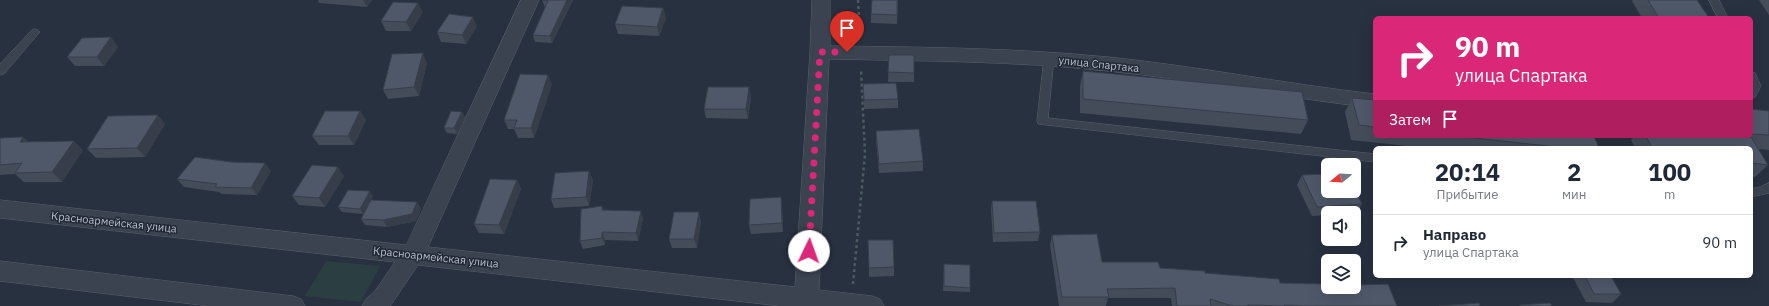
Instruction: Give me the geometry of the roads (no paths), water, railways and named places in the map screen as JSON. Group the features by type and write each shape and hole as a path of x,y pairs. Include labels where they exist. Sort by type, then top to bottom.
{"street":[{"path":"374,306 383,298 413,254 530,0"},
{"path":"806,302 820,52 821,0"},
{"name":"улица Спартака","path":"820,52 1049,58 1177,72 1334,97 1373,101"},
{"name":"Красноармейская улица","path":"0,210 413,254 806,302 861,305"},
{"path":"0,271 293,306"}],"lane":[{"path":"1714,0 1722,16"},
{"path":"0,71 35,32"},
{"path":"1049,58 1042,121 1373,158"},
{"path":"1753,80 1756,86 1753,91"},
{"path":"1753,193 1763,191 1769,187"}]}
